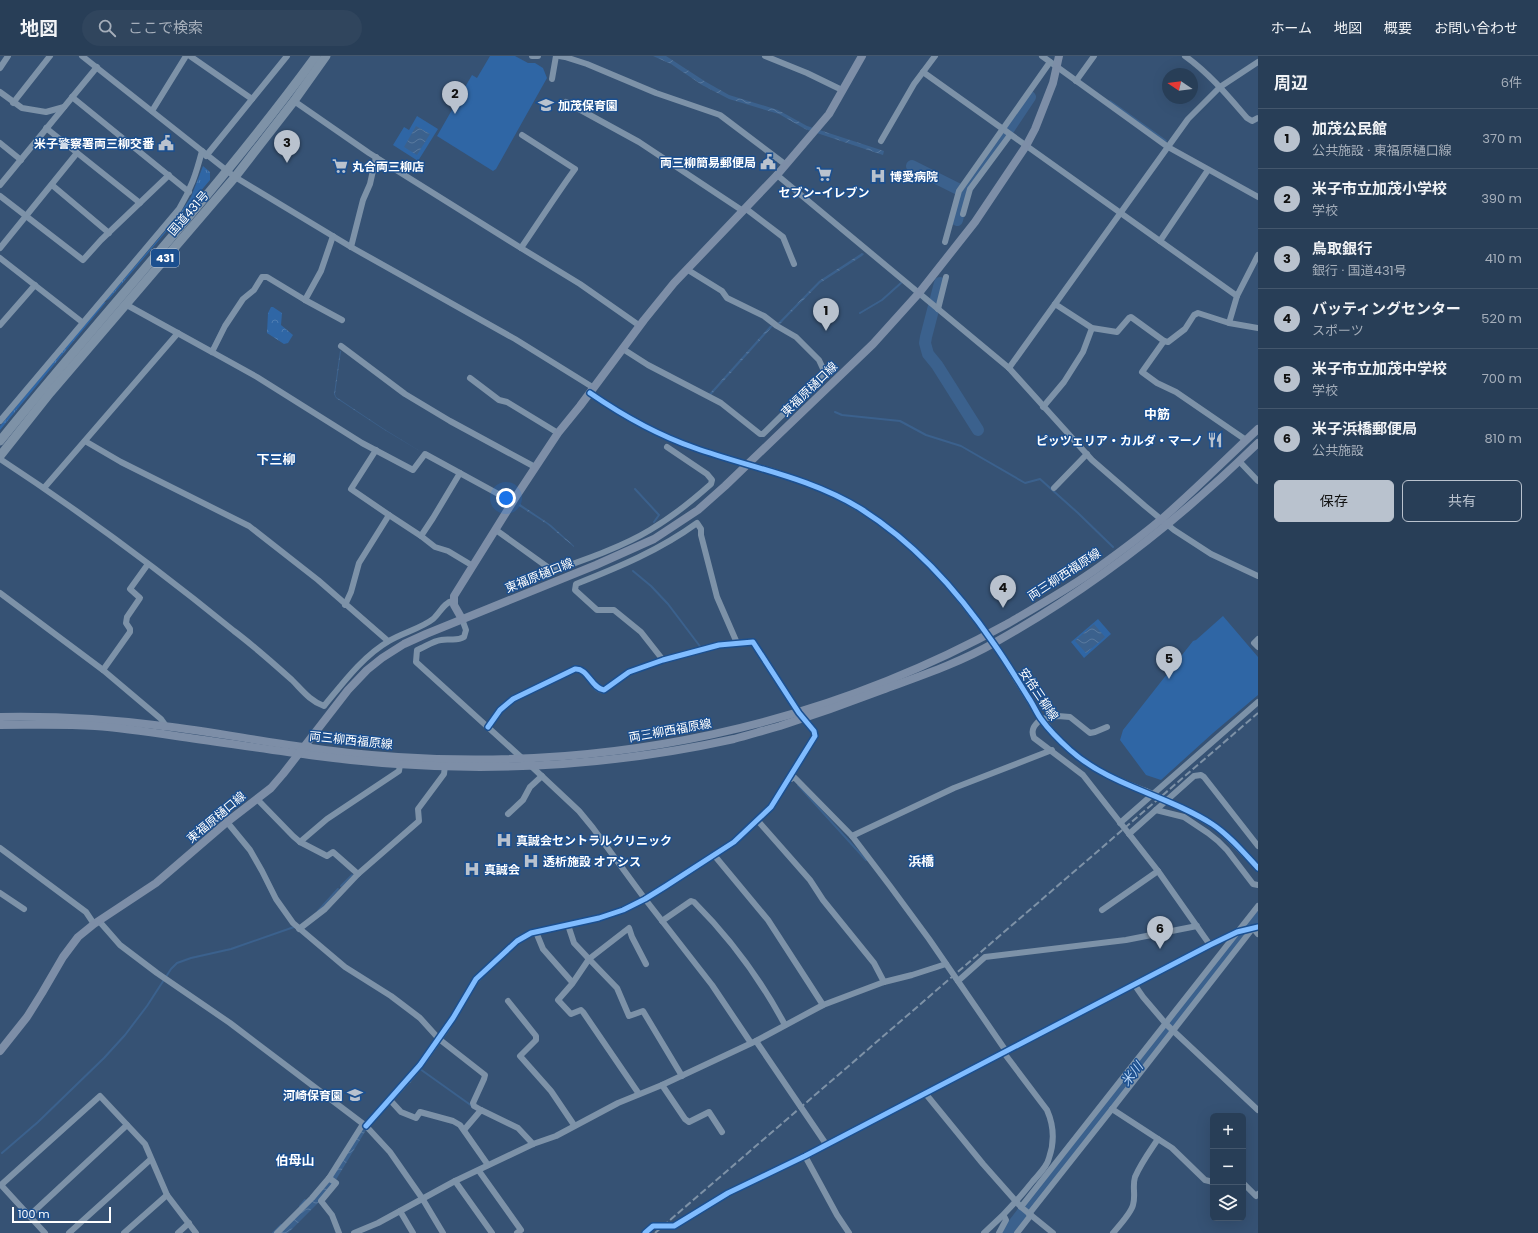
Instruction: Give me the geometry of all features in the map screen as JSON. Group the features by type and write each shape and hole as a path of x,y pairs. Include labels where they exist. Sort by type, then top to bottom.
{"highway":[{"name":"国道431号","path":"0,456 50,393 231,174 316,56"},
{"name":"国道431号","path":"0,441 58,370 294,101 326,56"}],"main road":[{"path":"462,619 453,600 454,596 558,433 674,283 777,175 829,114 862,56"},
{"name":"東福原樋口線","path":"0,1051 27,1017 71,944 97,923 156,883 226,822 270,788 348,690 367,670 382,658 404,644 654,539 698,510 748,464 873,344 919,293 975,222 1026,146 1043,111 1053,64 1059,56"},
{"name":"両三柳西福原線","path":"0,725 95,726 300,751 400,765 493,767 562,764 638,756 736,738 802,715 894,679 987,634 1055,596 1165,522 1258,429"},
{"name":"両三柳西福原線","path":"0,716 77,718 166,726 300,751 414,758 522,759 623,751 696,739 802,715 855,701 960,660 994,643 1064,600 1118,563 1239,461 1258,443"}],"street":[{"path":"0,68 8,56"},
{"path":"14,102 50,56"},
{"name":"安倍三柳線","path":"82,56 231,174 351,247 515,339 631,418 657,432 695,448 798,479 848,501 885,525 926,560 943,578 994,643 1041,718 1082,760 1123,782 1191,812 1219,829 1258,868"},
{"path":"152,111 186,56"},
{"path":"190,56 252,99"},
{"path":"0,421 82,322 179,209 190,192 204,153 252,99 287,56"},
{"path":"532,56 538,56"},
{"path":"552,79 558,56 565,56 587,64 649,90 720,115 786,165"},
{"path":"765,56 802,71 842,90"},
{"path":"881,141 914,84 935,56"},
{"path":"1042,56 1168,147 1258,197"},
{"path":"1076,81 1094,56"},
{"path":"1185,56 1220,87 1246,118 1252,121 1258,118"},
{"path":"1009,368 1188,119 1220,87 1258,62"},
{"path":"945,242 959,190 1002,130 1053,64"},
{"path":"0,185 97,67"},
{"path":"923,72 1002,130 1237,296"},
{"path":"0,92 22,108 46,112 64,107"},
{"path":"72,97 190,192"},
{"path":"294,101 376,157 580,284 640,326"},
{"path":"566,102 638,142 744,210 782,237 794,264"},
{"path":"46,128 140,203"},
{"path":"521,248 575,169 522,135"},
{"path":"963,214 970,189 1010,135"},
{"path":"0,143 21,160"},
{"path":"0,248 77,153"},
{"path":"351,247 363,200 370,184 376,157"},
{"path":"1160,241 1208,170"},
{"path":"0,196 83,260 169,175"},
{"path":"777,175 1009,368 1087,454 1144,506 1180,534 1211,554 1258,576"},
{"path":"52,185 109,233"},
{"path":"305,300 321,271 333,236"},
{"path":"1229,323 1237,296 1258,255"},
{"path":"0,258 82,322"},
{"path":"623,349 648,365 721,403 760,434 763,434 825,373 825,370 819,360 806,344 794,335 776,326 764,316 727,298 722,291 688,270"},
{"path":"212,352 225,326 243,300 254,290 262,277 267,277 342,320"},
{"path":"937,308 946,277"},
{"path":"0,325 2,317 35,285"},
{"path":"125,304 257,377 376,450 413,470 425,454 513,502"},
{"path":"1055,304 1092,328 1117,332 1131,317 1164,341 1168,342 1185,329 1194,315 1198,313 1229,323 1258,328"},
{"path":"1043,407 1064,382 1083,352 1092,328"},
{"path":"44,488 178,333"},
{"path":"1164,341 1142,372 1157,383 1176,392 1246,440"},
{"path":"341,346 405,394 450,421 535,467"},
{"path":"470,378 499,400 507,402 558,433"},
{"path":"810,388 818,396"},
{"path":"85,441 122,462 249,526 318,580 388,641"},
{"path":"496,530 553,571 648,531 679,511 711,484 712,480 710,477 667,447"},
{"path":"376,450 351,489 435,547 448,551 473,566"},
{"path":"1054,488 1087,454"},
{"path":"0,459 44,488 148,564 235,631 315,703 324,706 353,671 388,641 432,619 449,601 453,600"},
{"path":"1239,461 1258,481"},
{"path":"421,536 460,473"},
{"path":"345,605 351,592 359,563 389,516"},
{"path":"663,660 641,632 614,610 597,610 575,590 576,584 642,557 680,536 697,523 701,529 701,535 717,597 737,643"},
{"path":"633,538 642,557"},
{"path":"103,670 130,632 130,629 126,623 126,617 140,598 130,590 148,564"},
{"path":"0,593 103,670 161,719 166,726"},
{"path":"462,619 466,630 464,637 455,640 443,639 417,650 416,662 579,811 712,985 826,1144"},
{"path":"1258,639 1254,643 1258,647"},
{"path":"278,1233 331,1180 364,1125 390,1100 420,1065 439,1039 476,979 517,941 531,933 599,918 623,910 645,899 734,842 772,807 815,736 814,731 753,642 718,645 663,660 629,672 604,690 598,688 581,670 575,669 512,699 500,710 488,727"},
{"path":"1120,823 1258,702"},
{"path":"1107,727 1090,733 1070,717 1058,716 1041,718 1032,729 1032,734 1034,738 1052,750 1083,775 1158,871 1210,945"},
{"path":"852,836 954,788 1052,750"},
{"path":"300,842 327,819 399,771 400,765"},
{"path":"299,929 325,909 358,874 418,819 418,809 444,774 445,766"},
{"path":"1129,834 1194,776 1201,775 1258,846"},
{"path":"508,814 523,800 530,787 542,776"},
{"path":"790,778 792,779 794,776 852,836 946,964 1005,1052 1047,1110 1052,1120 1054,1132 1049,1160 1020,1205"},
{"path":"257,799 300,842 326,856 333,852 358,874"},
{"path":"1156,810 1184,817 1208,833 1227,850 1253,884 1258,885"},
{"path":"758,821 810,880 823,900 874,963 884,982"},
{"path":"226,822 250,850 276,900 293,923 344,967 391,996 420,1018 439,1039 485,1075 473,1103 474,1106 518,1128 533,1144"},
{"path":"0,848 86,912 120,945 230,1023 364,1125 390,1152 422,1198 442,1233"},
{"path":"714,855 768,920 823,1005"},
{"path":"1102,910 1158,871"},
{"path":"0,893 24,909"},
{"path":"662,921 691,901 694,902 736,949 770,998 785,1025"},
{"path":"984,1233 1020,1205 1119,1083 1258,906"},
{"path":"568,925 574,943 617,988 629,1016 643,1012 677,1065 682,1076"},
{"path":"958,981 985,957 1126,940 1197,926"},
{"path":"639,1094 583,1012 581,1010 571,1014 558,1000 589,959 629,928 646,964"},
{"path":"645,1233 653,1226 674,1226 728,1193 805,1156 1134,984 1238,931 1254,928"},
{"path":"1254,928 1258,934"},
{"path":"1017,1233 1029,1214 1254,928"},
{"path":"536,932 542,949 572,982"},
{"path":"354,1233 378,1223 422,1198 488,1165 533,1144 556,1136 618,1103 682,1076 753,1042 823,1005 884,982 946,964"},
{"path":"1134,984 1165,1023 1258,1110"},
{"path":"508,1001 536,1036 536,1040 520,1056 551,1091 574,1126"},
{"path":"662,1085 685,1119 689,1122 709,1112 722,1132"},
{"path":"925,1093 983,1164 1020,1205 1029,1214 1054,1233"},
{"path":"45,1233 0,1186 100,1096 145,1144 167,1195 196,1233"},
{"path":"390,1100 401,1112 416,1118 420,1112 453,1121 460,1125 488,1165"},
{"path":"1112,1109 1172,1148 1205,1180 1210,1181"},
{"path":"464,1130 481,1110"},
{"path":"29,1216 127,1125"},
{"path":"1113,1233 1132,1208 1134,1203 1133,1187 1135,1177 1158,1139"},
{"path":"805,1156 837,1215 849,1233"},
{"path":"69,1233 151,1159"},
{"path":"478,1170 521,1230 517,1233"},
{"path":"331,1180 336,1183 321,1201 332,1215 339,1233"},
{"path":"455,1181 492,1233"},
{"path":"1245,1185 1256,1196 1258,1194"},
{"path":"124,1233 167,1195"},
{"path":"400,1211 413,1233"},
{"path":"999,1233 1006,1220 1004,1216"},
{"path":"178,1233 189,1223"}],"green space":[{"path":"490,56 515,56 528,63 535,63 543,68 547,78 496,169 493,171 437,136 472,75 477,78"},
{"path":"417,116 438,129 418,161 393,145 404,127 409,130"},
{"path":"203,166 210,172 210,180 109,299 105,301 179,215 191,197"},
{"path":"106,302 0,430 0,426 102,303"},
{"path":"271,307 282,313 281,325 293,335 288,343 284,344 267,333 268,313"},
{"path":"1223,616 1258,657 1258,695 1161,780 1146,775 1120,740 1123,730 1193,641"},
{"path":"1098,619 1111,634 1084,658 1071,642"}],"water":[{"path":"653,56 666,56 729,95 778,110 807,126 884,151 883,155 805,129 779,114 729,99 702,85 671,64"},
{"path":"416,126 430,134 417,155 404,147"},
{"path":"862,253 864,254 862,256 820,283 779,325 778,323 819,281"},
{"path":"770,326 772,327 711,395 709,394"},
{"path":"340,351 335,394 336,397 423,453 383,429 336,398 334,394"},
{"path":"520,504 551,525 574,547 547,524 519,506"},
{"path":"1094,624 1105,637 1086,653 1075,641"},
{"path":"487,970 488,972 476,985 449,1031 429,1059 411,1082 366,1130 334,1183 319,1202 288,1233 279,1233 304,1209 359,1132 407,1084 470,990"}],"waterway":[{"path":"957,220 964,192 1030,97"},
{"path":"1110,101 1166,141"},
{"path":"912,166 964,192"},
{"path":"860,313 882,300 901,283"},
{"path":"940,283 925,343 928,354 937,365 978,430"},
{"path":"835,412 842,415 900,421 926,435 961,446 1025,483 1040,479 1113,547"},
{"path":"635,489 659,515 654,522"},
{"path":"633,571 651,586 668,604 702,649"},
{"path":"592,686 599,692 605,692"},
{"path":"798,785 866,860"},
{"path":"341,886 352,875"},
{"path":"318,911 338,889"},
{"name":"米川","path":"1007,1233 1074,1145 1119,1091 1184,1006 1258,915"},
{"path":"2,1153 38,1122 104,1058 125,1035 147,1006 171,969 177,963 191,958 231,949 294,927"},
{"path":"420,1069 472,1106"},
{"path":"300,1206 305,1200"},
{"path":"273,1233 281,1225"}],"railway":[{"path":"655,1233 1258,713"}],"cycle path":[{"path":"590,393 627,417 667,437 695,448 780,474 821,489 841,498 881,522 900,537 934,569 966,605 1003,657 1041,719 1066,747 1103,773 1176,805 1212,824 1242,850 1258,868"},
{"path":"366,1126 420,1065 453,1018 476,979 517,941 531,933 599,918 623,910 645,899 734,842 771,807 815,736 814,731 799,713 753,642 719,645 663,660 629,672 604,690 596,686 583,672 575,669 513,699 500,710 488,727"},
{"path":"645,1233 653,1226 674,1226 728,1193 805,1156 1210,945 1237,932 1258,927"}],"place":[{"name":"加茂保育園","path":"546,105"},
{"name":"米子市立加茂小学校","path":"455,114"},
{"name":"米子警察署両三柳交番","path":"166,143"},
{"name":"両三柳簡易郵便局","path":"768,162"},
{"name":"鳥取銀行","path":"287,163"},
{"name":"丸合両三柳店","path":"340,166"},
{"name":"セブン-イレブン","path":"824,174"},
{"name":"博愛病院","path":"878,176"},
{"name":"加茂公民館","path":"826,331"},
{"name":"ピッツェリア・カルダ・マーノ","path":"1215,440"},
{"name":"バッティングセンター","path":"1003,608"},
{"name":"米子市立加茂中学校","path":"1169,679"},
{"name":"真誠会セントラルクリニック","path":"504,840"},
{"name":"透析施設 オアシス","path":"531,861"},
{"name":"真誠会","path":"472,869"},
{"name":"米子浜橋郵便局","path":"1160,949"},
{"name":"河崎保育園","path":"355,1095"}],"district":[{"name":"中筋","path":"1157,414"},
{"name":"下三柳","path":"276,459"},
{"name":"浜橋","path":"921,861"},
{"name":"伯母山","path":"295,1160"}]}
